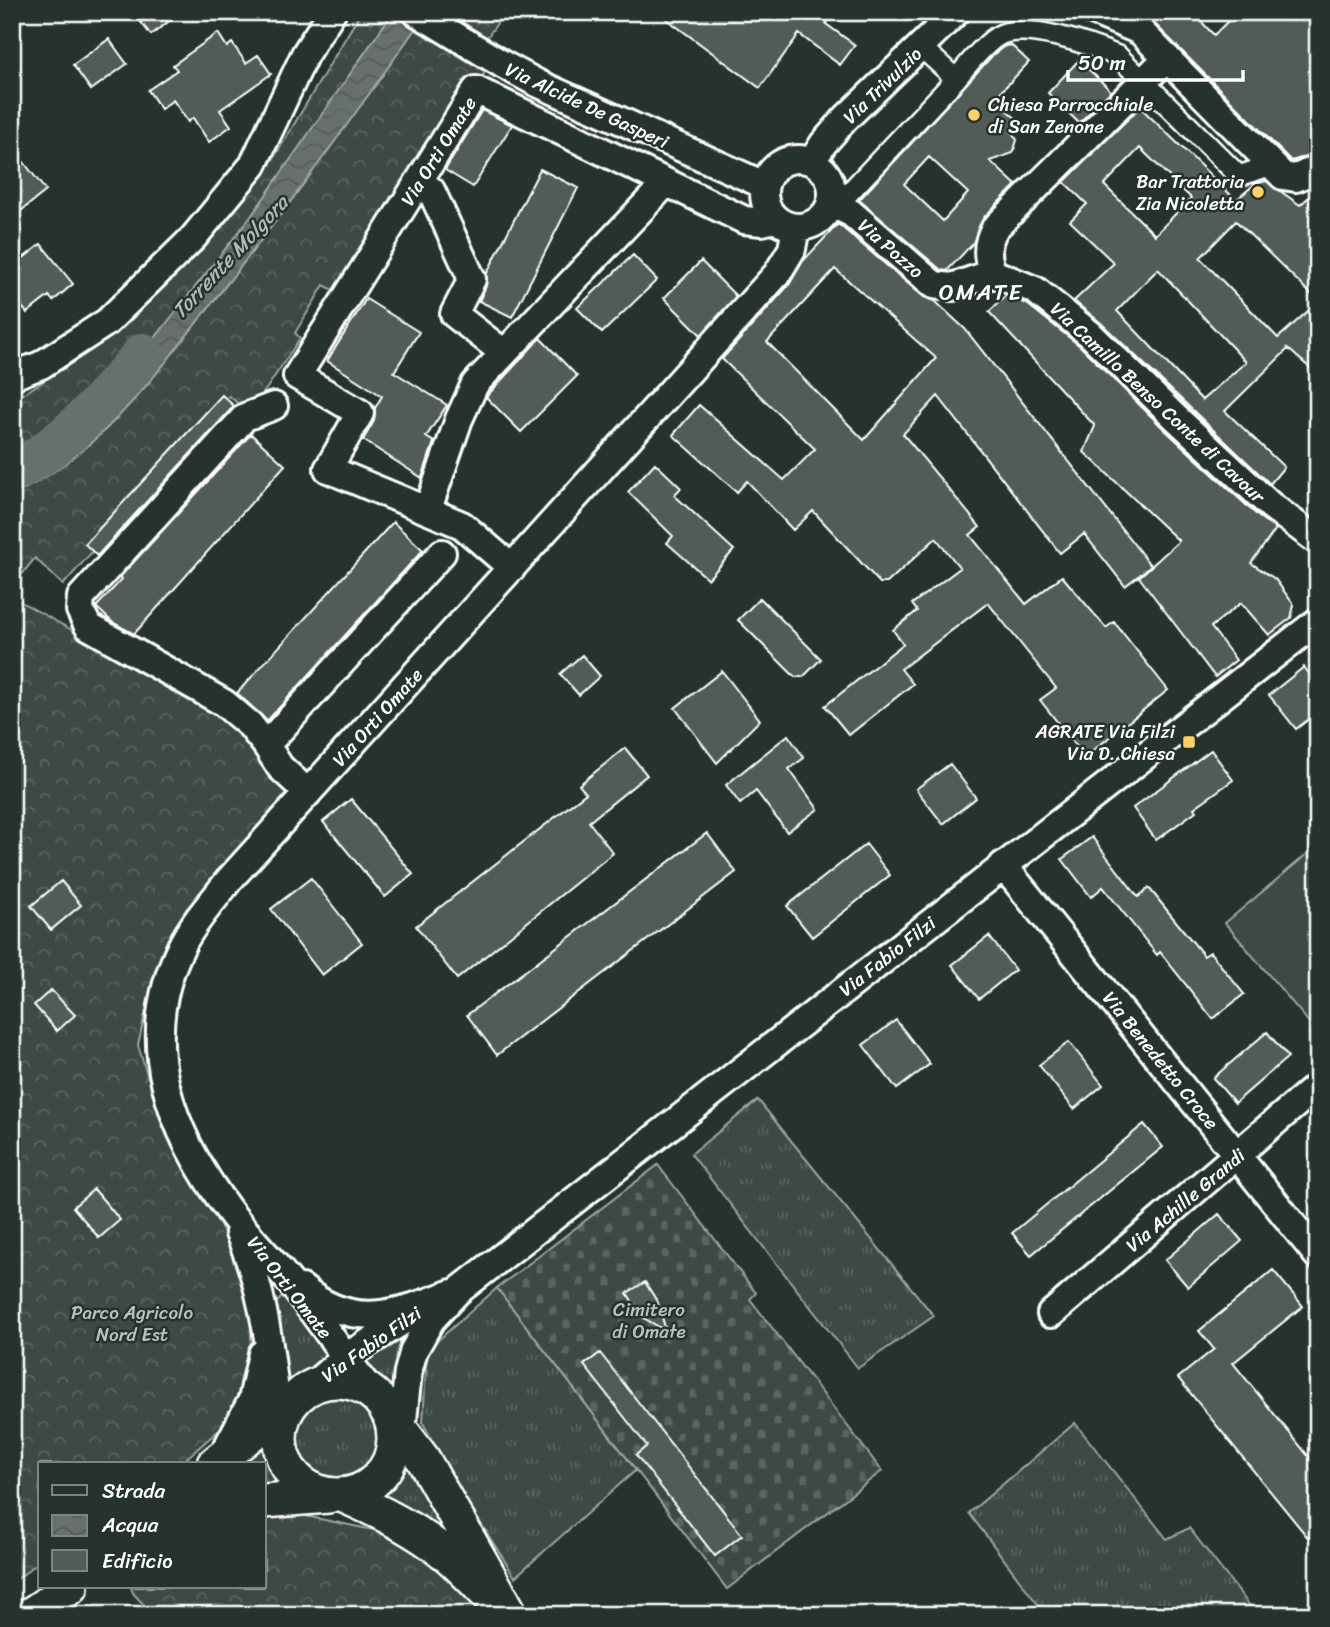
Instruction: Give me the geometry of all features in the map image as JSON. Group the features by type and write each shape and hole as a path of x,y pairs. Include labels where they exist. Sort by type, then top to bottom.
{"street":[{"path":"12,376 41,365 107,322 193,238 253,165 305,54 332,12"},
{"name":"Via Alcide De Gasperi","path":"416,12 525,77 764,186"},
{"name":"Via Trivulzio","path":"812,162 823,144 845,119 956,12"},
{"path":"1095,12 1140,31 1283,176 1296,178 1318,167"},
{"path":"836,205 830,180 824,170 812,162 793,159 782,162 773,169 764,186 765,203 786,223 808,226 818,221 836,205 845,197 1000,34 1013,31 1037,33 1096,47 1118,56 1240,176 1272,165"},
{"path":"921,47 956,79"},
{"path":"993,274 989,265 988,249 995,228 1167,58"},
{"name":"Via Orti Omate","path":"388,1423 306,1303 230,1212 183,1137 170,1104 160,1049 165,990 191,931 229,880 777,274 792,249 786,223 744,220 476,90 297,376 360,413 328,468 428,509"},
{"path":"418,183 431,190 472,279 454,314 504,353"},
{"path":"512,568 462,525 428,509 459,419 475,383 666,183"},
{"name":"Via Pozzo","path":"836,205 851,213 934,285 951,287 993,274"},
{"name":"Via Camillo Benso Conte di Cavour","path":"993,274 1035,290 1090,334 1269,505 1318,541"},
{"path":"274,407 244,416 81,597 80,610 88,625 224,703 250,725 281,767 308,793"},
{"path":"266,745 442,553"},
{"name":"Via Fabio Filzi","path":"217,1461 291,1409 344,1358 447,1296 1318,621"},
{"name":"Via Benedetto Croce","path":"1003,865 1318,1256"},
{"name":"Via Achille Grandi","path":"1051,1314 1318,1085"},
{"name":"Via Orti Omate","path":"230,1212 251,1261 264,1321 291,1409"},
{"name":"Via Fabio Filzi","path":"272,1261 316,1299 345,1312 366,1316 387,1314 447,1296"},
{"name":"Via Fabio Filzi","path":"388,1423 414,1350 447,1296"},
{"name":"Via Orti Omate","path":"217,1461 251,1400 262,1352 264,1321"},
{"path":"342,1381 360,1386 388,1423 422,1459 509,1615 445,1553 430,1542 367,1505 312,1490 295,1478 284,1461 291,1409 325,1382 342,1381"},
{"path":"266,1501 356,1492 370,1485 380,1476 388,1423"},
{"path":"30,1615 70,1588"}],"green space":[{"path":"361,12 505,12 486,39 500,48 346,297 324,285 295,333 300,338 248,412 229,396 63,585 35,558 12,586 12,401 53,375 150,299 262,178"},
{"name":"Parco Agricolo Nord Est","path":"12,597 227,716 256,757 287,793 187,908 167,940 155,971 138,1045 163,1127 173,1149 237,1256 252,1314 250,1358 234,1410 220,1429 182,1462 38,1462 38,1563 12,1583"},
{"path":"1318,845 1318,1033 1225,923"},
{"path":"758,1100 934,1316 858,1368 691,1154"},
{"name":"Cimitero di Omate","path":"658,1165 756,1293 750,1299 882,1471 727,1589 497,1288"},
{"path":"497,1288 636,1470 515,1577 453,1480 423,1423 427,1350"},
{"path":"284,1295 330,1356 286,1385 272,1307"},
{"path":"404,1332 407,1338 397,1397 391,1399 356,1359"},
{"path":"337,1393 354,1397 369,1407 379,1422 383,1439 379,1456 369,1471 354,1481 337,1485 320,1481 305,1471 295,1456 291,1439 295,1422 305,1407 320,1397"},
{"path":"1075,1423 1167,1539 1189,1528 1257,1615 1046,1615 969,1513"},
{"path":"271,1435 275,1461 290,1485 266,1488 266,1462 237,1462"},
{"path":"407,1447 455,1539 375,1495 385,1484"},
{"path":"286,1512 383,1532 424,1555 483,1615 153,1615 133,1593 131,1588 266,1588 266,1516"}],"water":[{"name":"Torrente Molgora","path":"393,12 427,12 299,190 174,352 102,433 45,477 12,495 12,463 48,444 80,422 136,362 252,215"}],"building":[{"path":"133,12 181,12 151,35"},
{"path":"657,12 835,12 826,24 855,45 840,65 799,34 760,88"},
{"path":"1136,12 1192,12 1214,35 1237,12 1318,12 1318,153 1291,161 1151,20"},
{"path":"218,33 227,47 232,43 246,63 258,55 271,74 220,110 231,126 209,142 193,118 188,122 173,100 161,109 148,90 177,70 173,65"},
{"path":"109,39 127,64 91,90 73,65"},
{"path":"1011,45 1029,62 994,99 1020,122 1011,131 1017,140 1013,153 990,161 1016,185 984,217 973,243 947,271 941,270 859,200 1003,47","holes":["929,157 968,193 943,221 904,184"]},
{"path":"1079,60 1111,91 1079,123 1048,93"},
{"path":"1140,107 1236,200 1255,184 1266,181 1300,205 1318,189 1318,301 1236,221 1200,258 1278,338 1318,302 1318,375 1286,347 1288,349 1225,411 1284,467 1270,484 1101,323 1074,301 1114,263 1070,221 1087,204 1064,182","holes":["1140,148 1191,198 1155,235 1104,185","1158,269 1246,362 1202,400 1117,311"]},
{"path":"482,110 512,125 473,187 445,170"},
{"path":"23,161 46,191 12,218 12,170"},
{"path":"540,169 578,188 512,317 479,301 486,286 487,273"},
{"path":"838,224 924,297 935,301 965,329 1151,566 1125,586 1084,534 1060,553 938,396 903,434 980,527 970,535 1026,604 1062,576 1106,628 1114,622 1168,690 1085,757 1040,700 1056,688 988,603 901,669 913,684 849,735 825,706 903,644 893,630 917,611 912,604 960,568 936,538 887,583 880,583 813,511 793,530 747,481 737,492 673,435 699,405 784,480 815,449 722,359 789,285 803,261","holes":["835,269 936,358 864,440 767,342"]},
{"path":"41,244 73,284 53,301 49,296 27,313 12,294 12,267"},
{"path":"633,255 657,280 602,333 577,308"},
{"path":"701,261 736,296 701,335 664,298"},
{"path":"1006,295 1027,304 1080,346 1164,429 1259,517 1276,529 1251,563 1275,579 1294,605 1291,618 1269,635 1241,603 1211,627 1236,660 1215,677 1139,577 1179,541 1084,452 1095,426 989,312"},
{"path":"366,299 419,332 394,372 447,405 426,437 434,442 422,478 363,440 374,421 375,408 382,396 327,361"},
{"path":"540,338 577,376 521,432 486,397"},
{"path":"222,395 234,406 97,556 85,544"},
{"path":"251,434 285,465 134,634 112,622 96,607 122,579 120,577"},
{"path":"655,463 681,488 674,495 734,550 708,579 667,543 673,536 628,492"},
{"path":"393,522 423,550 267,721 237,693"},
{"path":"760,598 821,659 803,677 795,677 738,620"},
{"path":"582,655 600,676 579,695 560,674"},
{"path":"1304,667 1318,685 1318,712 1296,729 1269,695"},
{"path":"722,671 760,720 717,763 675,708"},
{"path":"788,735 804,758 789,769 818,809 787,832 756,791 740,804 726,785"},
{"path":"625,748 647,775 589,822 613,853 457,979 416,926 586,793 579,785"},
{"path":"1211,750 1233,780 1156,840 1133,808"},
{"path":"950,764 976,798 943,824 916,789"},
{"path":"351,799 413,874 385,897 323,822"},
{"path":"707,833 736,872 497,1055 467,1015"},
{"path":"1092,837 1138,897 1149,888 1204,956 1210,952 1244,994 1213,1019 1160,952 1157,955 1103,887 1091,897 1062,859"},
{"path":"866,844 890,875 812,937 787,906"},
{"path":"311,878 362,943 322,975 271,909"},
{"path":"61,881 81,905 51,930 31,906"},
{"path":"989,936 1015,970 979,999 952,965"},
{"path":"51,990 75,1015 57,1031 34,1005"},
{"path":"896,1020 930,1064 897,1089 863,1045"},
{"path":"1267,1032 1288,1057 1235,1103 1213,1078"},
{"path":"1069,1042 1103,1085 1074,1109 1039,1065"},
{"path":"1144,1124 1163,1147 1031,1255 1012,1233"},
{"path":"94,1189 120,1220 99,1238 73,1207"},
{"path":"1219,1214 1242,1241 1188,1287 1165,1260"},
{"path":"1273,1270 1303,1306 1233,1363 1318,1468 1318,1550 1178,1378 1214,1349 1199,1331"},
{"path":"645,1282 658,1303 666,1331 642,1317 627,1293"},
{"path":"600,1353 742,1535 715,1556 636,1455 647,1446 584,1365"}],"waterway":[{"name":"Torrente Molgora","path":"12,472 31,462 67,435 99,404 143,354"}],"place":[{"name":"Chiesa Parrocchiale di San Zenone","path":"974,115"},
{"name":"Bar Trattoria Zia Nicoletta","path":"1258,192"},
{"name":"AGRATE Via Filzi Via D. Chiesa","path":"1189,742"}],"district":[{"name":"OMATE","path":"981,292"}]}
